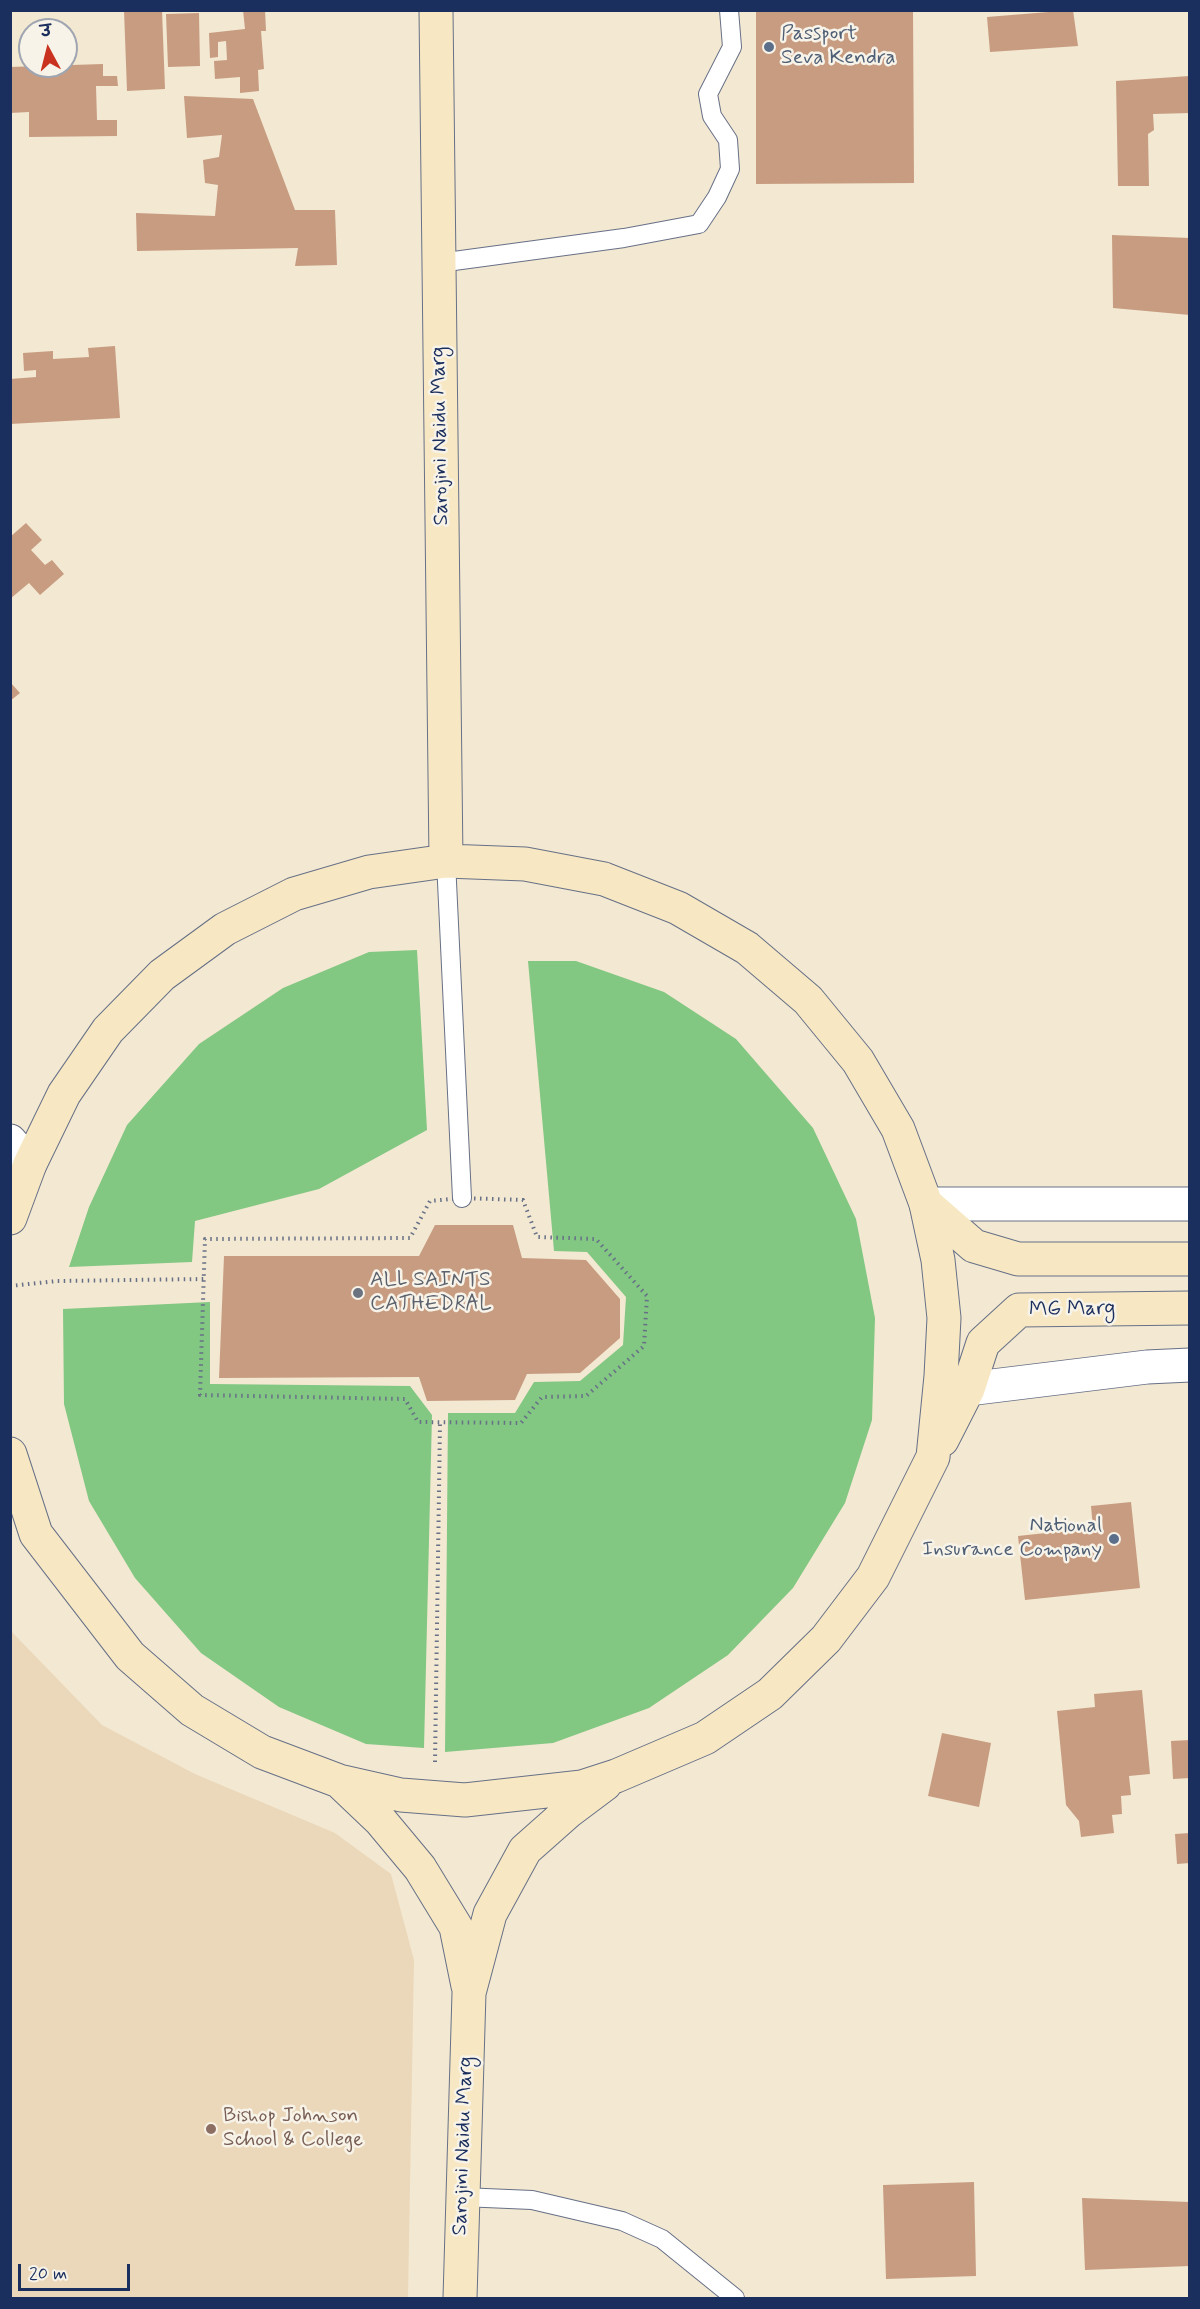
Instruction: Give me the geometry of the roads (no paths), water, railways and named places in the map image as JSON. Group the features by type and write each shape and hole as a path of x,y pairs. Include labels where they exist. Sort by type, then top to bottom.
{"main road":[{"name":"Sarojini Naidu Marg","path":"436,10 446,861"},
{"path":"10,1218 20,1152 108,1030 162,975 216,936 294,894 369,872 446,861 525,864 604,879 678,908 747,948 808,1000 858,1061 898,1129 926,1204 938,1260 944,1318 933,1457"},
{"path":"926,1204 974,1246 1018,1259 1190,1259"},
{"name":"MG Marg","path":"616,1776 705,1738 770,1694 826,1640 873,1577 968,1389 982,1343 1019,1310 1190,1308"},
{"path":"10,1454 36,1534 130,1656 192,1710 262,1752 339,1781 401,1795 465,1800 582,1787 616,1776"},
{"path":"469,1993 490,1914 525,1850 569,1811 616,1776"},
{"path":"339,1781 380,1820 420,1868 456,1927 469,1993"},
{"name":"Sarojini Naidu Marg","path":"460,2298 469,1993"}],"street":[{"path":"926,1204 1190,1204"},
{"path":"968,1389 1147,1366 1190,1365"}],"lane":[{"path":"439,263 624,238 699,224 717,197 730,170 728,140 712,116 708,94 732,47 729,10"},
{"path":"446,861 462,1198"},
{"path":"462,2198 532,2200 622,2221 662,2239 735,2298"}],"place":[{"name":"Passport Seva Kendra","path":"769,47"},
{"name":"ALL SAINTS CATHEDRAL","path":"358,1293"},
{"name":"National Insurance Company","path":"1114,1539"},
{"name":"Bishop Johnson School & College","path":"211,2129"}]}
